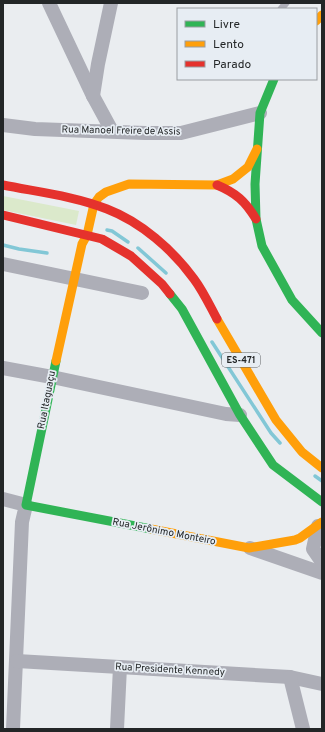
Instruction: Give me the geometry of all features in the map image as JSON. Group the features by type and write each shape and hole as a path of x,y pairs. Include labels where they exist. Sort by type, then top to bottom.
{"street":[{"path":"48,3 112,132"},
{"path":"93,96 111,3"},
{"path":"274,80 260,113 255,184 256,219 262,246 292,300 322,333"},
{"name":"Rua Manoel Freire de Assis","path":"3,125 35,129 181,133 260,113"},
{"path":"94,204 99,197 106,192 129,184 217,184 234,179 248,167 257,149"},
{"path":"217,184 234,192 247,203 256,219"},
{"name":"ES-471","path":"3,185 94,204 133,223 166,248 182,263 195,280 276,420 308,459 322,468"},
{"name":"Rua Itaguaçu","path":"13,729 22,522 52,377 82,244 87,235 94,204"},
{"name":"ES-471","path":"3,215 87,235 102,240 131,256 162,284 182,309 240,414 273,465 322,502"},
{"path":"3,264 142,293"},
{"path":"3,368 226,414 240,414"},
{"name":"Rua Jerônimo Monteiro","path":"3,499 26,505 249,548 322,573"},
{"path":"249,548 295,540 320,524"},
{"path":"320,524 313,549 322,562"},
{"name":"Rua Presidente Kennedy","path":"17,662 290,677 322,684"},
{"path":"117,729 120,668"},
{"path":"290,677 303,729"}],"green space":[{"path":"3,196 79,211 76,225 3,210"}],"waterway":[{"path":"107,230 112,231 128,242"},
{"path":"3,245 47,253"},
{"path":"138,248 166,273"},
{"path":"212,342 271,433 280,443"},
{"path":"315,476 322,481"}],"traffic: fast":[{"path":"274,80 260,113 255,184 256,219 262,246 292,300 322,333"},
{"path":"170,294 182,309 240,415 273,465 322,502"},
{"path":"56,361 26,505 151,529"}],"traffic: slow":[{"path":"317,20 322,15"},
{"path":"56,361 82,244 87,235 94,204 99,197 106,192 129,184 217,185 233,179 248,167 257,149"},
{"path":"217,319 276,420 302,452 322,468"},
{"path":"151,529 249,548 295,540 322,522"}],"traffic: jam":[{"path":"3,185 82,201 107,209 132,221 155,238 186,268 200,288 217,319"},
{"path":"217,185 240,198 256,219"},
{"path":"3,215 102,239 131,256 162,284 170,294"}]}
